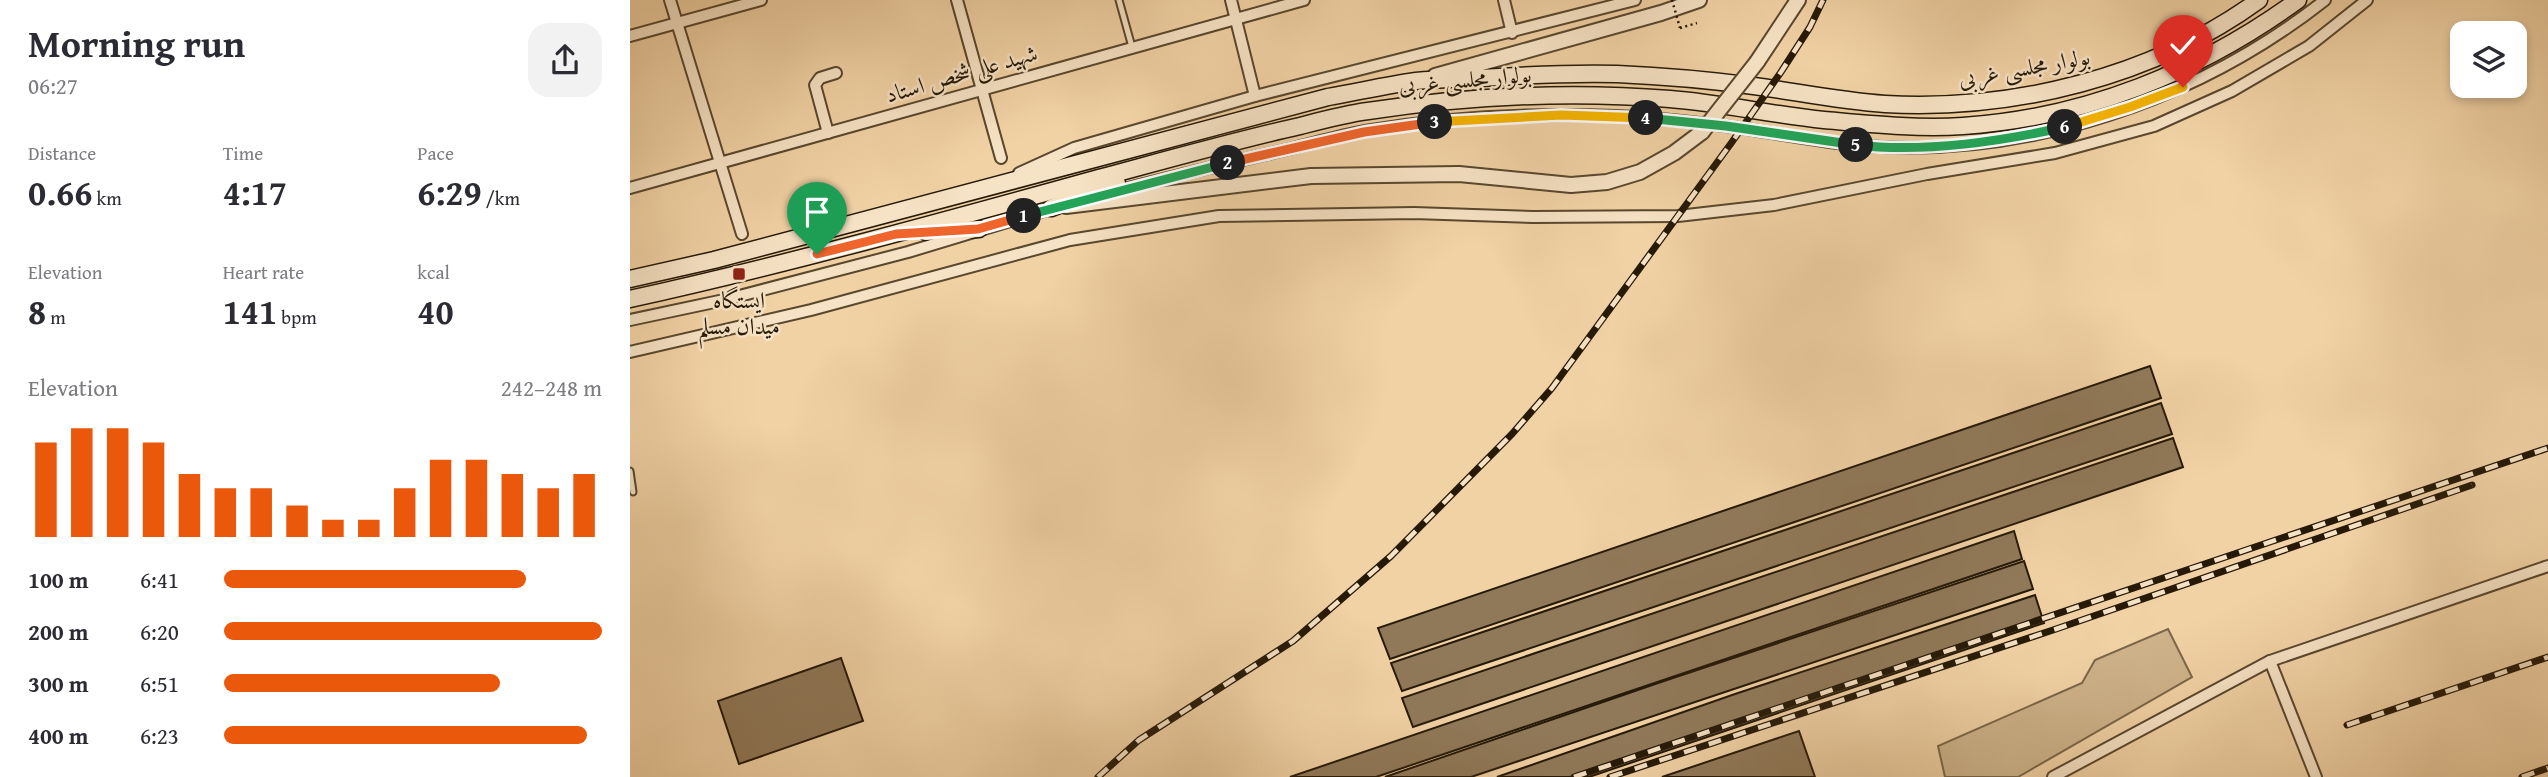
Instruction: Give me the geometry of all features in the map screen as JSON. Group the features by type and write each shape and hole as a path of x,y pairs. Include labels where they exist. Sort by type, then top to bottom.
{"main road":[{"name":"بولوار مجلسی غربی","path":"630,279 714,260 1314,100 1418,81 1543,74 1618,74 1755,86 1797,94 1885,104 1958,103 2011,98 2073,86 2137,65 2202,35 2259,0"},
{"name":"بولوار مجلسی غربی","path":"630,299 896,234 1206,149 1362,111 1446,100 1548,95 1669,99 1742,107 1819,120 1881,125 1958,127 2014,121 2079,108 2144,86 2211,56 2260,27 2298,0"},
{"path":"1051,208 1206,149"},
{"path":"896,234 978,229"}],"street":[{"path":"670,0 742,234"},
{"path":"630,36 761,0"},
{"path":"957,0 1001,158"},
{"path":"1231,0 1255,96"},
{"name":"شهید علی شخص استاد","path":"630,188 1304,0"},
{"path":"1504,0 1512,33"},
{"path":"993,185 1073,148 1255,96 1512,33 1590,6 1635,0"},
{"path":"1418,81 1699,0"},
{"path":"1051,208 1311,176 1435,174 1572,185 1607,182 1640,172 1674,153 1702,132 1757,62 1798,0"},
{"path":"630,320 724,300 908,252 1051,208 1209,167 1364,132 1487,118 1561,115 1671,120 1864,146 1964,144 2028,136 2091,120 2183,87 2237,60 2325,0"},
{"path":"630,352 811,310 1070,240 1219,216 1413,213 1533,217 1678,216 1774,205 1927,174 2055,153 2154,126 2232,91 2309,46 2367,0"},
{"path":"828,133 815,85 820,78 836,73"},
{"path":"2053,777 2270,661 2548,566"},
{"path":"2270,661 2316,777"}],"lane":[{"path":"1119,0 1132,47"},
{"path":"630,471 633,492"}],"path":[{"path":"1672,0 1680,28 1697,23"}],"shaded area":[{"path":"2168,629 2192,677 2018,777 1945,777 1938,746 2082,683 2095,660"}],"building":[{"path":"2150,366 2161,398 1390,659 1378,628"},
{"path":"2161,403 2172,434 1402,691 1391,663"},
{"path":"2173,438 2183,467 1413,727 1402,698"},
{"path":"2014,531 2022,559 1376,777 1290,777"},
{"path":"2024,561 2033,589 1471,777 1385,777 1661,682"},
{"path":"2035,595 2044,623 1589,777 1497,777 1735,694"},
{"path":"841,658 863,721 739,764 718,701"},
{"path":"1799,731 1815,777 1662,777"}],"railway":[{"path":"1098,777 1139,740 1293,641 1391,556 1512,434 1552,388 1732,142 1810,27 1823,0"},
{"path":"1574,777 2548,448"},
{"path":"1610,777 2056,629 2472,485"},
{"path":"2347,725 2548,657"},
{"path":"2522,777 2548,768"}],"place":[{"name":"ایستگاه میدان مسلم","path":"739,274"}],"route":[{"path":"817,254 896,234 978,229 1209,167 1364,132 1438,122 1561,115 1624,117 1726,126 1864,146 1964,144 2028,136 2078,124 2183,87"}]}
